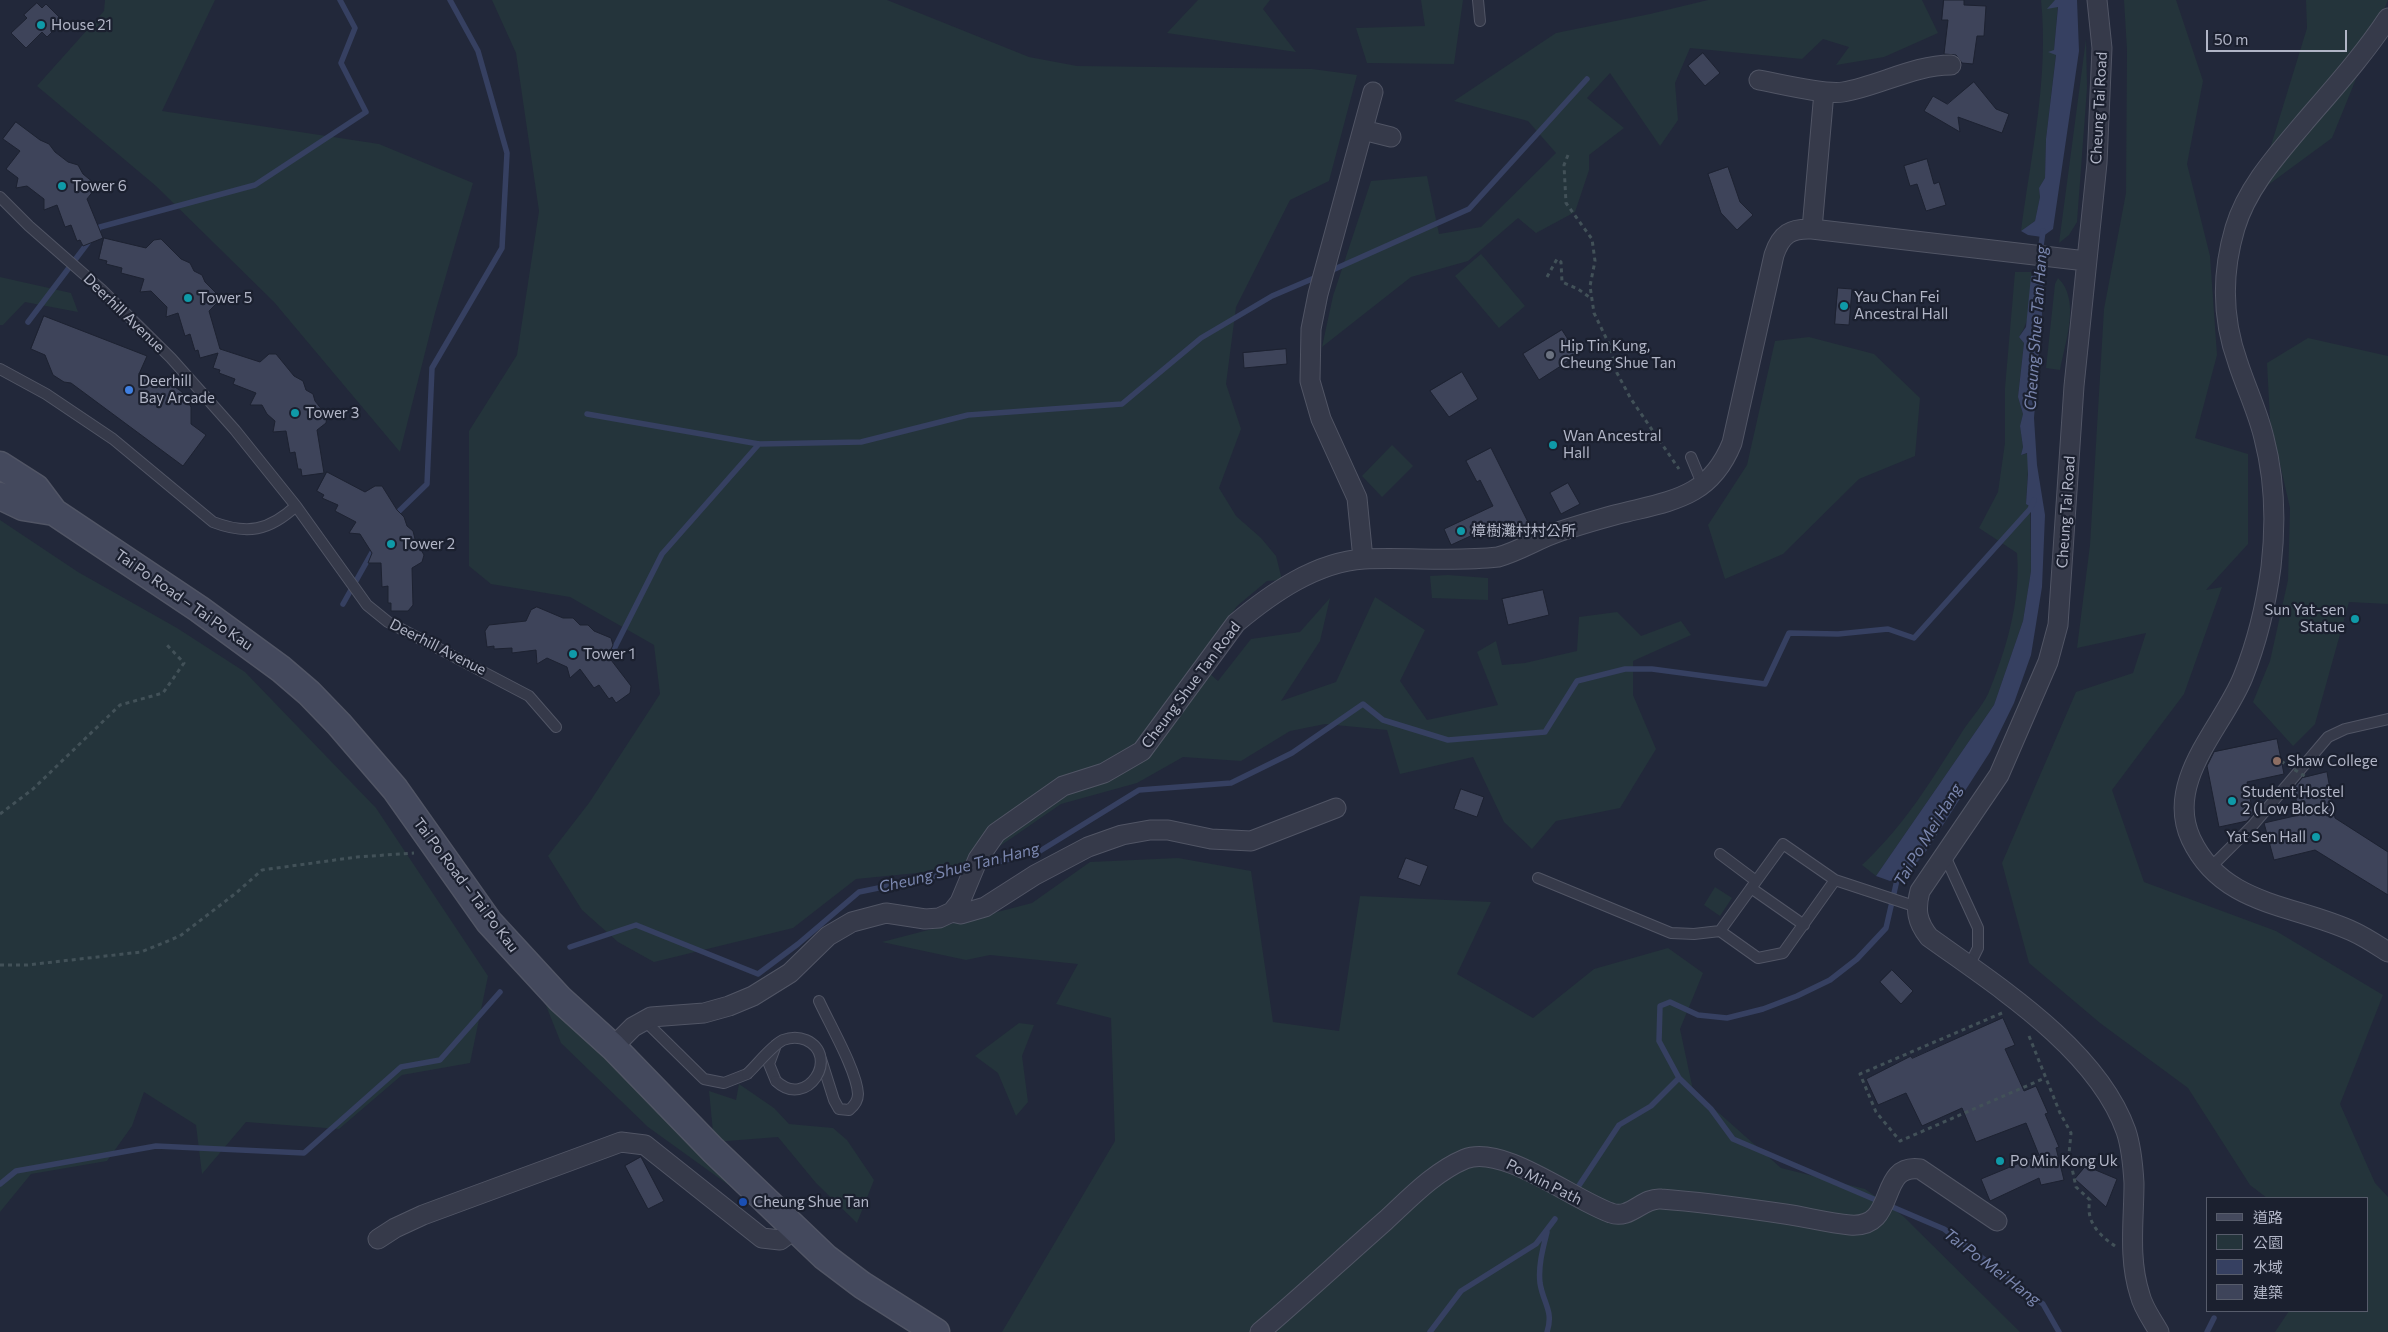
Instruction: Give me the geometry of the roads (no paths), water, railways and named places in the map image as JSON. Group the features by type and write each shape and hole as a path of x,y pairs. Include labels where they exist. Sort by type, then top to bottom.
{"main road":[{"name":"Tai Po Road – Tai Po Kau","path":"0,465 36,488 54,512 199,609 281,669 309,693 340,724 395,789 506,942 560,999 612,1047 795,1229 842,1272 936,1332"},
{"name":"Tai Po Road – Tai Po Kau","path":"0,496 23,507 54,512"}],"street":[{"name":"Cheung Tai Road","path":"1913,905 1999,775 2048,662 2058,624 2074,386 2096,163 2102,48 2097,0"},
{"path":"2388,18 2354,64 2267,166 2243,206 2231,243 2226,284 2227,319 2238,364 2257,413 2270,461 2273,498 2273,543 2264,611 2251,657 2235,696 2192,771 2185,795 2187,829 2200,855 2237,890 2263,902 2353,931 2388,952"},
{"path":"1759,80 1824,92 1843,92 1914,72 1951,66"},
{"path":"1363,559 1357,498 1321,419 1310,381 1311,329 1318,294 1372,92"},
{"path":"1812,229 1824,92"},
{"path":"1363,130 1391,137"},
{"name":"Cheung Shue Tan Road","path":"952,912 963,895 978,859 1002,828 1071,782 1104,773 1142,751 1229,632 1256,607 1309,575 1343,563 1363,559 1498,557 1514,552 1559,531 1676,500 1703,486 1724,462 1732,443 1778,242 1788,232 1797,229 1812,229 2086,261"},
{"path":"612,1047 633,1027 644,1020 659,1016 704,1012 744,1001 790,973 835,930 859,918 886,913 926,919 940,918 952,912 961,914 985,907 1034,875 1088,847 1122,835 1150,830 1168,830 1211,839 1251,841 1336,808"},
{"path":"1913,905 1922,927 1930,937 2067,1044 2096,1077 2117,1108 2127,1132 2134,1183 2131,1252 2140,1296 2159,1332"},
{"path":"378,1239 395,1228 423,1215 621,1142 635,1142 645,1146 762,1238 780,1240 795,1229"},
{"name":"Po Min Path","path":"1260,1332 1432,1179 1467,1158 1494,1158 1518,1166 1589,1206 1614,1215 1628,1213 1658,1198 1784,1214 1850,1225 1868,1222 1882,1212 1892,1184 1902,1170 1920,1169 1997,1221"}],"lane":[{"path":"1478,0 1480,21"},
{"name":"Deerhill Avenue","path":"0,197 29,226 102,290 171,358 236,430 296,506 367,605 388,622 529,696 556,727"},
{"path":"0,368 46,394 106,435 213,522 239,530 266,527 282,519 296,506"},
{"path":"1691,457 1703,486"},
{"path":"2211,867 2253,825 2328,737 2345,729 2388,719"},
{"path":"1720,931 1783,844 1835,880 1913,905"},
{"path":"1720,854 1804,925"},
{"path":"1945,856 1978,928 1978,948 1969,966"},
{"path":"1538,878 1665,931 1682,934 1720,931 1758,958 1783,953 1835,880"},
{"path":"644,1020 704,1079 724,1083 747,1074 778,1044 782,1041 790,1038 793,1038 799,1038 804,1039 810,1042 814,1046 817,1050 820,1056 821,1063 821,1067 818,1075 809,1086 800,1089 786,1088 776,1081 770,1069 770,1058 775,1047 780,1043 784,1040 792,1038 796,1038 801,1038 806,1040 812,1043 818,1051 821,1059 831,1089 839,1108 849,1110 856,1104 858,1094 853,1076 818,1001"}],"water":[{"path":"2055,0 2077,0 2079,51 2053,229 2042,237 2028,235 2021,231 2035,221 2040,197 2039,188 2045,178 2046,139 2056,55 2048,52 2054,50 2058,7 2047,9"},
{"path":"2031,276 2039,276 2044,288 2034,418 2037,465 2045,515 2042,587 2031,655 2014,703 1990,752 1925,853 1904,877 1890,881 1876,876 1994,705 2023,621 2031,571 2031,507 2026,504 2027,453 2021,455 2023,447 2020,426 2023,414 2018,397 2024,343 2019,337 2026,327"}],"waterway":[{"path":"95,233 100,227 255,185 366,112 341,63 355,28 340,0"},
{"path":"394,516 427,484 432,368 502,248 507,153 478,51 450,0"},
{"path":"1328,272 1469,209 1587,79"},
{"name":"Cheung Shue Tan Hang","path":"2036,283 2043,231"},
{"path":"28,322 90,240"},
{"path":"587,414 759,444 861,442 968,415 1122,404 1201,338 1272,296 1319,276"},
{"path":"612,653 662,554 759,444"},
{"name":"Cheung Shue Tan Hang","path":"979,867 1040,851 1139,790 1231,783 1292,753 1363,704 1383,720 1448,740 1545,732 1577,681 1625,669 1652,669 1765,684 1789,633 1838,634 1888,629 1914,638 2030,509 2034,500"},
{"path":"343,604 375,547"},
{"name":"Cheung Shue Tan Hang","path":"570,947 636,925 758,974 798,944 859,892 970,869"},
{"name":"Tai Po Mei Hang","path":"1902,874 1897,880 1886,928 1857,959 1830,980 1797,996 1763,1009 1727,1018 1698,1015 1670,1002 1660,1006 1659,1041 1679,1078 1711,1109 1733,1139 1944,1229 2043,1304 2059,1332"},
{"path":"0,1184 16,1171 156,1146 304,1153 401,1067 440,1060 500,992"},
{"path":"1574,1193 1619,1125 1651,1106 1679,1078"},
{"path":"1430,1332 1461,1291 1536,1244 1555,1219"},
{"path":"1547,1232 1541,1257 1540,1283 1549,1313 1547,1332"},
{"path":"2207,1332 2214,1318"}],"place":[{"name":"House 21","path":"41,25"},
{"name":"Tower 6","path":"62,186"},
{"name":"Tower 5","path":"188,298"},
{"name":"Yau Chan Fei Ancestral Hall","path":"1844,306"},
{"name":"Hip Tin Kung, Cheung Shue Tan","path":"1550,355"},
{"name":"Deerhill Bay Arcade","path":"129,390"},
{"name":"Tower 3","path":"295,413"},
{"name":"Wan Ancestral Hall","path":"1553,445"},
{"name":"樟樹灘村村公所","path":"1461,531"},
{"name":"Tower 2","path":"391,544"},
{"name":"Sun Yat-sen Statue","path":"2355,619"},
{"name":"Tower 1","path":"573,654"},
{"name":"Shaw College","path":"2277,761"},
{"name":"Student Hostel 2 (Low Block)","path":"2232,801"},
{"name":"Yat Sen Hall","path":"2316,837"},
{"name":"Po Min Kong Uk","path":"2000,1161"},
{"name":"Cheung Shue Tan","path":"743,1202"}]}
